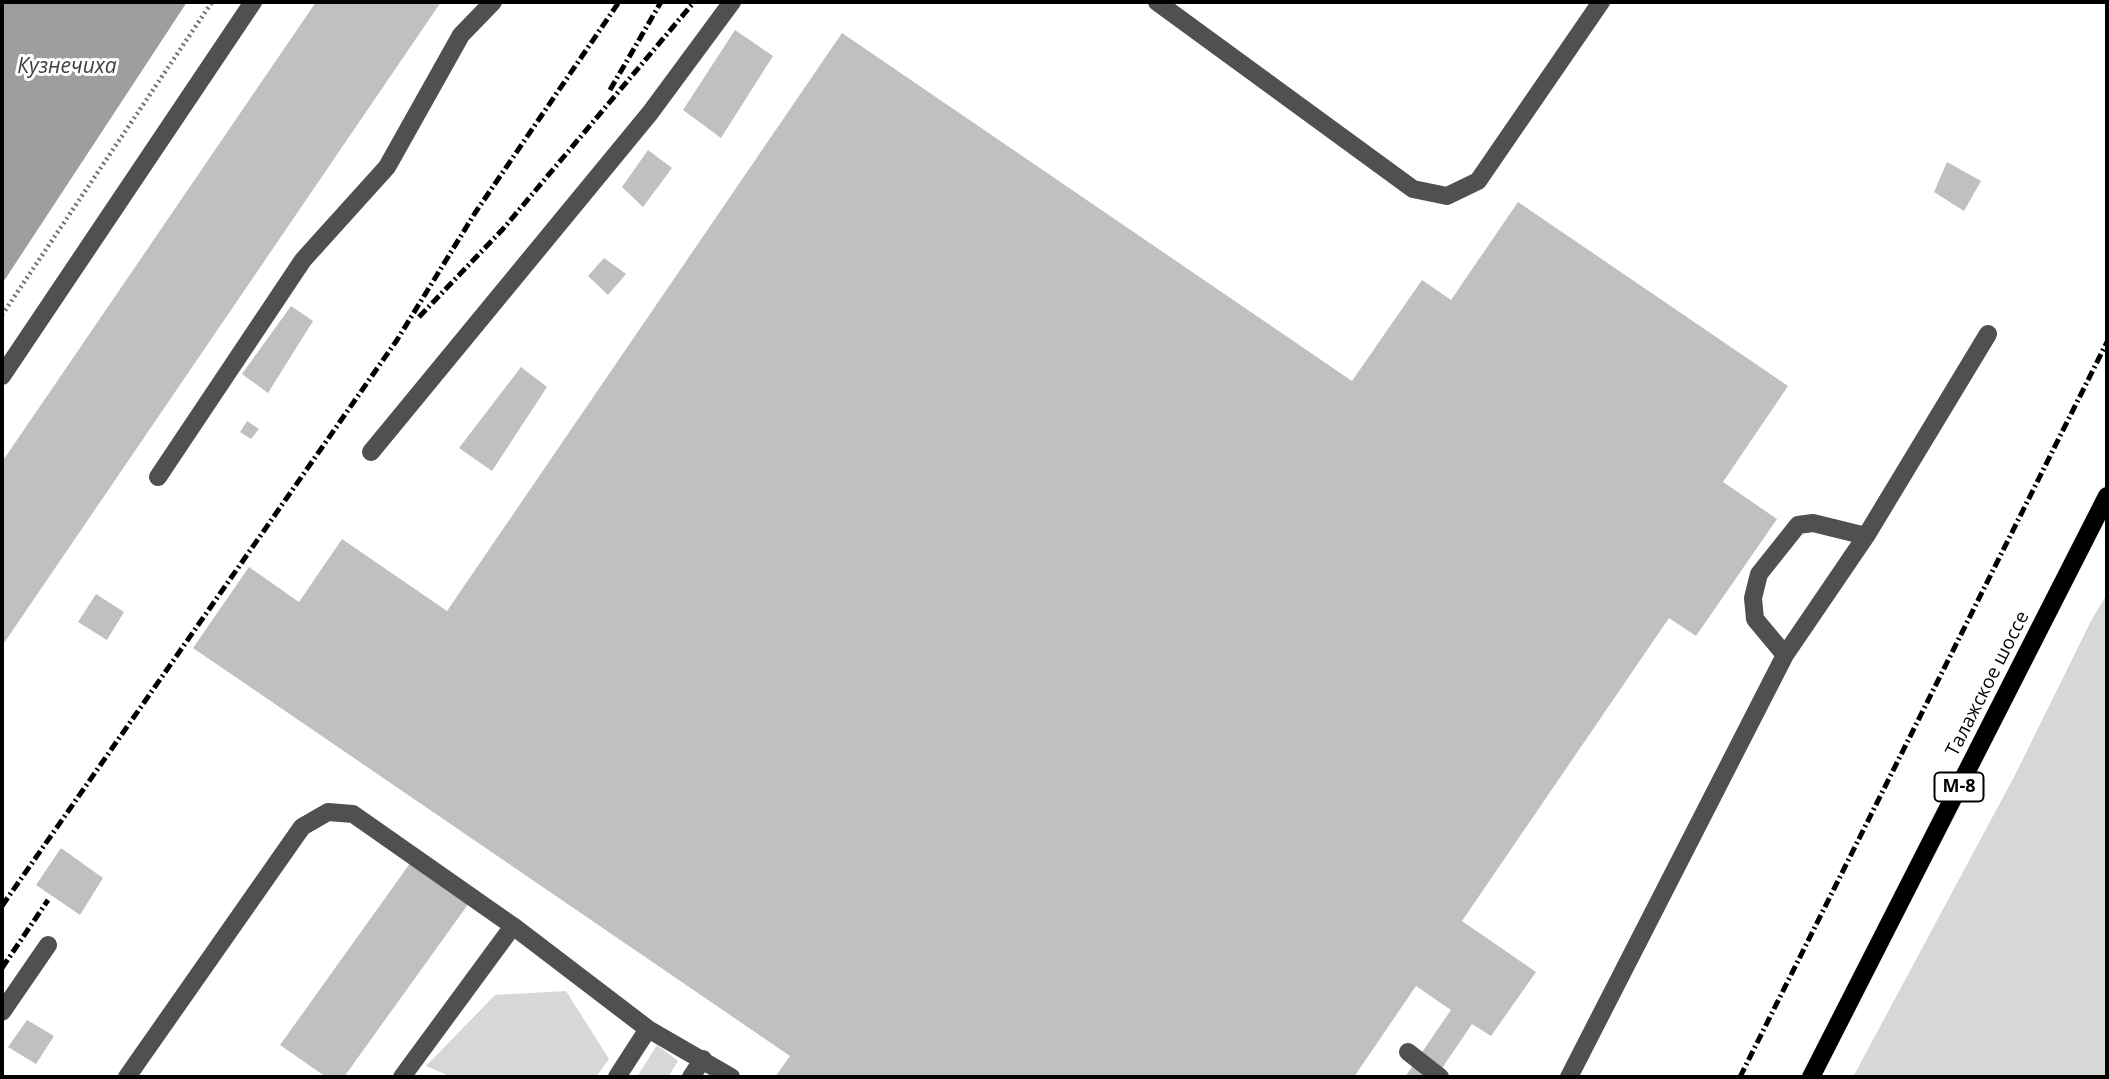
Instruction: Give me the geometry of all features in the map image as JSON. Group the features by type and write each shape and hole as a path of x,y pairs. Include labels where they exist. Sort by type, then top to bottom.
{"main road":[{"name":"Талажское шоссе","path":"1811,1077 2107,496"}],"lane":[{"path":"2,376 253,2"},
{"path":"158,477 303,260 387,167 461,35 493,2"},
{"path":"371,452 650,113 732,2"},
{"path":"1157,2 1413,189 1447,196 1478,181 1601,2"},
{"path":"1569,1077 1785,655 1866,536 1988,334"},
{"path":"1785,655 1755,619 1753,598 1759,574 1798,525 1813,523 1866,536"},
{"path":"127,1077 302,827 328,812 353,814 513,926 648,1029 731,1077"},
{"path":"402,1077 513,926"},
{"path":"2,1012 48,945"},
{"path":"617,1077 648,1029"},
{"path":"1408,1052 1440,1077"},
{"path":"691,1077 703,1059"}],"path":[{"path":"2,315 212,2"}],"shaded area":[{"path":"2107,594 2107,1077 1853,1077 2015,775"},
{"path":"566,991 609,1059 596,1077 452,1077 426,1066 495,995"},
{"path":"657,1045 678,1061 668,1077 637,1077"}],"water":[{"name":"Кузнечиха","path":"2,2 187,2 2,284"}],"building":[{"path":"316,2 441,2 2,646 2,462"},
{"path":"735,30 773,56 721,138 683,110"},
{"path":"842,33 1352,381 1422,280 1451,300 1518,202 1788,386 1723,482 1777,519 1696,636 1669,618 1462,921 1536,972 1491,1036 1472,1024 1436,1077 1405,1077 1451,1010 1416,986 1354,1077 775,1077 790,1056 193,648 249,567 299,602 342,539 447,611"},
{"path":"648,150 672,168 643,207 622,187"},
{"path":"1947,162 1981,181 1964,211 1934,192"},
{"path":"604,258 626,274 608,295 588,276"},
{"path":"291,306 313,321 268,393 242,374"},
{"path":"521,367 547,387 492,471 459,448"},
{"path":"247,421 259,429 251,439 240,432"},
{"path":"96,594 124,612 107,640 78,622"},
{"path":"61,848 103,878 80,915 36,885"},
{"path":"411,862 469,903 344,1077 326,1077 280,1045"},
{"path":"27,1020 54,1036 36,1064 8,1047"}],"railway":[{"path":"2,906 397,340 475,213 619,2"},
{"path":"610,90 661,2"},
{"path":"419,317 503,229 694,2"},
{"path":"1740,1077 2107,342"},
{"path":"2,968 48,900"}]}
